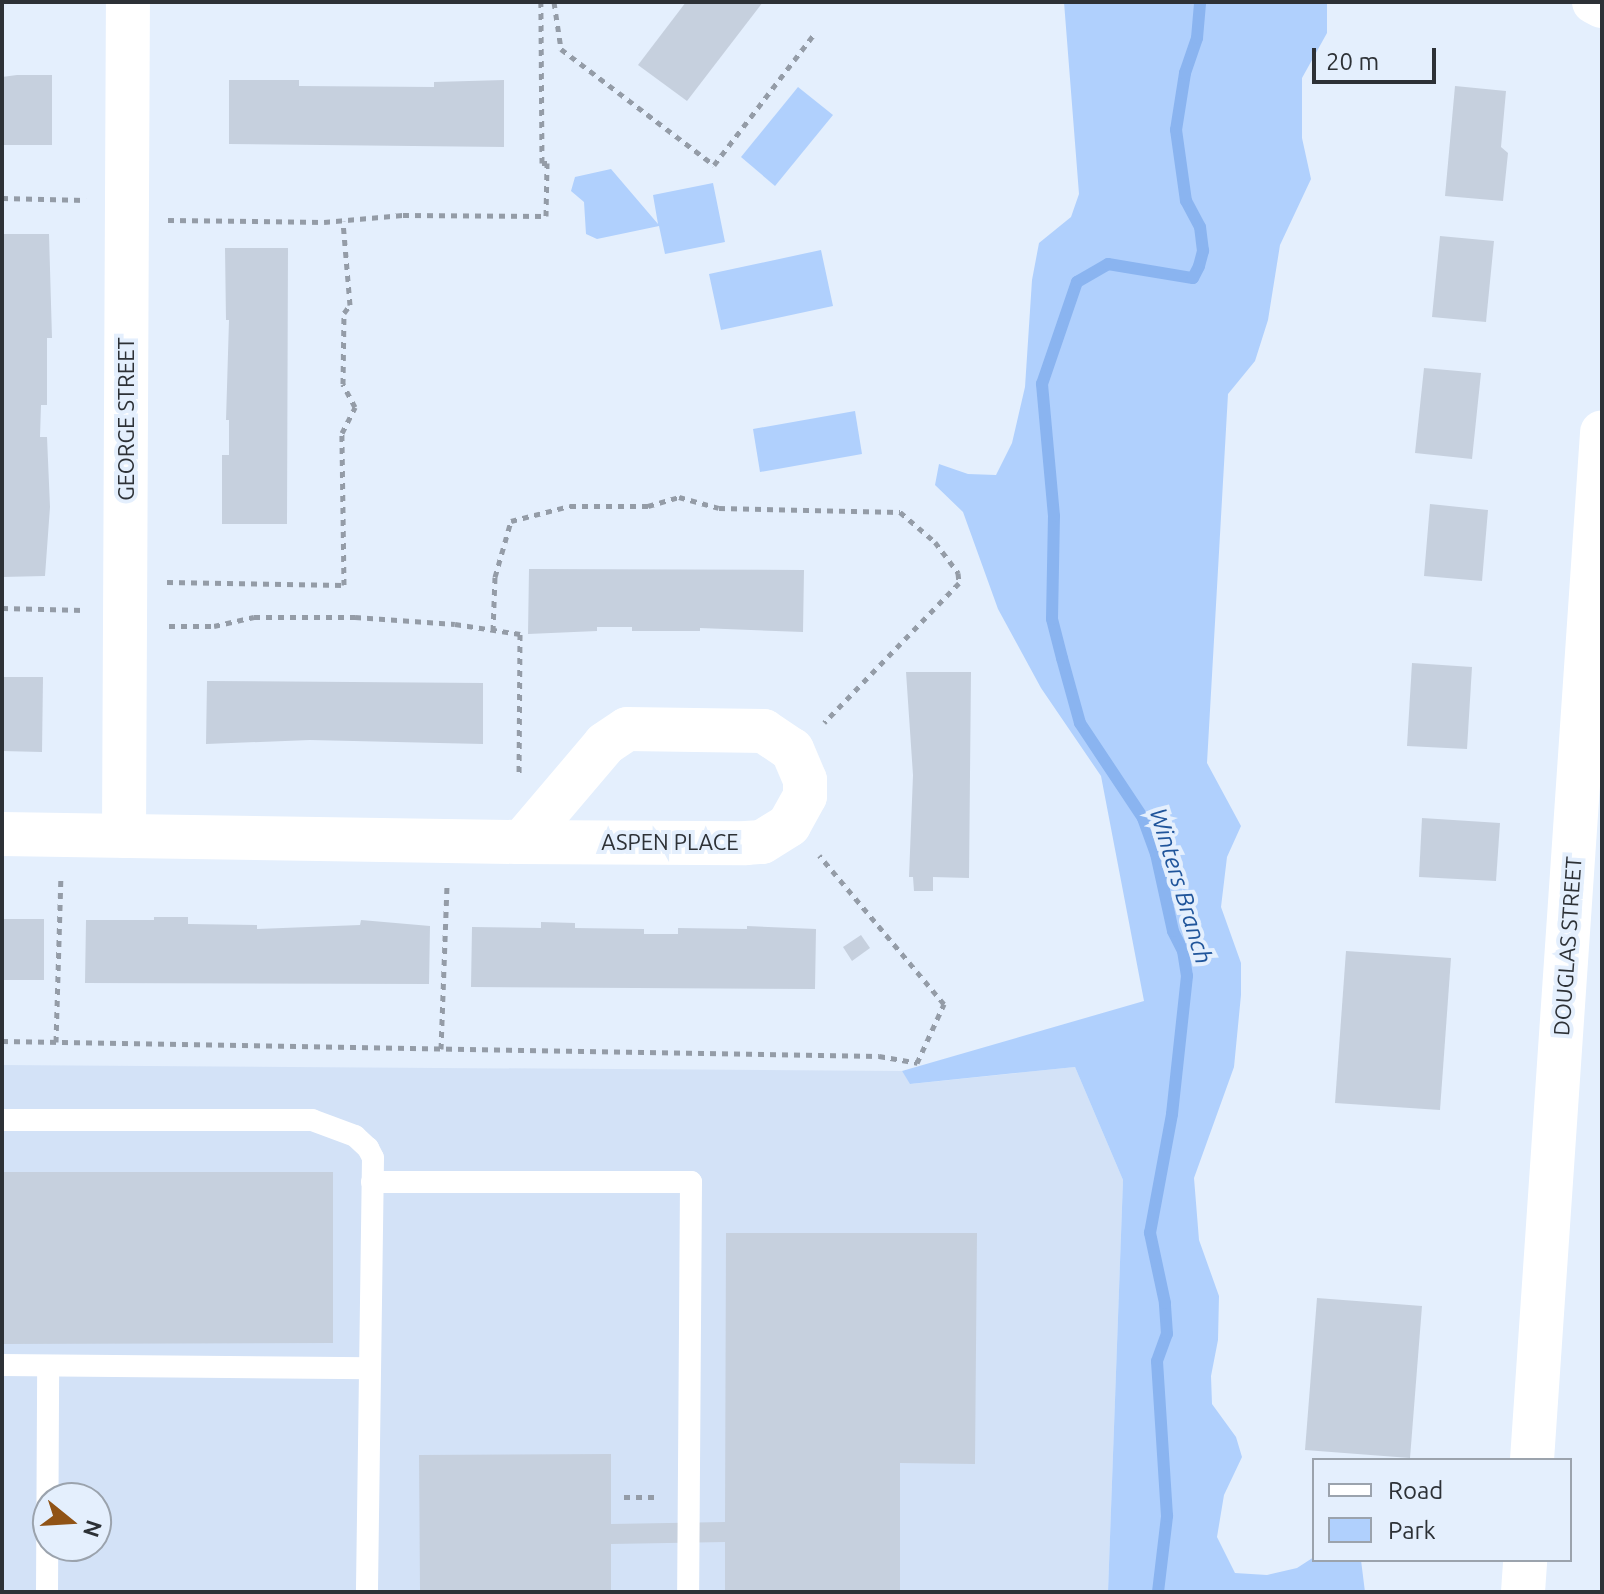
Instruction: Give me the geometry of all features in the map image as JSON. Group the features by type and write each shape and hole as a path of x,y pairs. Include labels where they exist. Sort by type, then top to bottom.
{"street":[{"name":"GEORGE STREET","path":"124,836 128,2"},
{"path":"1594,2 1602,6"},
{"name":"DOUGLAS STREET","path":"1532,1458 1602,432"},
{"path":"520,842 605,744 627,729 748,729 780,739 794,753 805,780 805,796 792,822"},
{"name":"ASPEN PLACE","path":"2,834 746,843 778,835 792,822"},
{"path":"1523,1592 1525,1562"}],"lane":[{"path":"2,1120 312,1120 355,1136 368,1148 373,1158 367,1592"},
{"path":"372,1182 691,1182 688,1592"},
{"path":"2,1365 370,1368"},
{"path":"47,1592 48,1366"}],"path":[{"path":"2,198 127,210 343,221 403,215 546,216 547,163 542,163 541,2"},
{"path":"554,2 561,49 714,165 814,34"},
{"path":"2,608 126,606 344,585 342,433 355,407 343,384 344,313 350,305 343,221"},
{"path":"493,631 495,577 511,521 570,506 648,506 679,497 719,508 900,512 935,542 958,573 959,583 794,753"},
{"path":"126,606 214,626 254,617 355,617 455,624 514,632 523,637 520,842"},
{"path":"2,1041 879,1056 917,1063 944,1004 792,822"},
{"path":"56,1042 62,835"},
{"path":"441,1049 448,841"}],"shaded area":[{"path":"2,1065 902,1071 911,1084 1075,1067 1123,1180 1108,1592 2,1592"}],"green space":[{"path":"1064,2 1327,2 1327,33 1302,78 1302,138 1311,179 1280,245 1268,320 1255,361 1228,394 1207,763 1241,826 1227,857 1221,907 1241,963 1241,995 1234,1067 1194,1178 1199,1240 1219,1296 1218,1340 1211,1376 1212,1404 1236,1437 1242,1457 1224,1495 1217,1537 1235,1573 1267,1575 1297,1568 1312,1558 1312,1562 1361,1562 1365,1592 1108,1592 1123,1180 1075,1067 910,1084 902,1071 1144,1001 1101,776 1041,688 998,609 963,512 935,485 939,464 968,474 996,475 1012,443 1025,387 1032,280 1039,243 1071,217 1079,194"},
{"path":"798,87 833,115 775,186 741,157"},
{"path":"611,169 658,224 653,195 713,183 725,242 665,254 659,226 597,239 586,234 584,202 571,191 575,177"},
{"path":"821,250 833,306 721,330 709,274"},
{"path":"855,411 862,454 760,472 753,429"}],"building":[{"path":"686,2 763,2 687,101 638,65"},
{"path":"52,75 52,145 2,145 2,77"},
{"path":"229,80 299,80 299,86 434,87 434,82 504,80 504,147 229,144"},
{"path":"1455,86 1506,91 1501,147 1508,153 1503,201 1445,196"},
{"path":"2,234 49,234 52,338 47,338 47,405 41,405 40,437 47,437 50,507 45,576 2,577"},
{"path":"1440,236 1494,241 1486,322 1432,317"},
{"path":"225,248 288,248 287,524 222,524 222,455 229,455 229,420 226,420 229,320 226,320"},
{"path":"1424,368 1481,373 1472,459 1415,453"},
{"path":"1430,504 1488,510 1482,581 1424,576"},
{"path":"529,569 804,570 803,632 700,628 700,631 632,631 632,627 597,627 597,631 528,634"},
{"path":"1412,663 1472,667 1467,749 1407,746"},
{"path":"906,672 971,672 969,878 933,877 933,891 914,891 913,877 909,877 913,775"},
{"path":"2,677 43,677 42,752 2,751"},
{"path":"207,681 483,683 483,744 310,740 206,744"},
{"path":"1422,818 1500,823 1496,881 1419,877"},
{"path":"154,917 188,917 188,924 257,925 257,929 360,925 361,920 430,926 429,984 85,983 86,920 154,920"},
{"path":"2,919 44,919 44,980 2,980"},
{"path":"541,922 575,923 575,928 644,929 644,934 678,934 678,928 747,929 747,926 816,929 815,989 471,987 472,927 541,928"},
{"path":"861,935 870,948 852,961 843,947"},
{"path":"1346,951 1451,958 1440,1110 1335,1103"},
{"path":"2,1172 333,1172 333,1343 2,1344"},
{"path":"726,1233 977,1233 975,1464 900,1463 900,1590 725,1590 725,1542 611,1544 611,1592 420,1592 419,1455 611,1454 611,1524 725,1522"},
{"path":"1317,1298 1422,1306 1410,1458 1305,1450"}],"waterway":[{"name":"Winters Branch","path":"1158,1592 1167,1516 1157,1361 1167,1334 1165,1303 1150,1233 1172,1114 1187,976 1183,951 1173,931 1156,854 1143,818 1080,723 1052,619 1054,516 1042,384 1077,282 1108,264 1193,278 1199,266 1203,251 1200,227 1186,201 1176,130 1185,73 1197,38 1200,2"}]}
